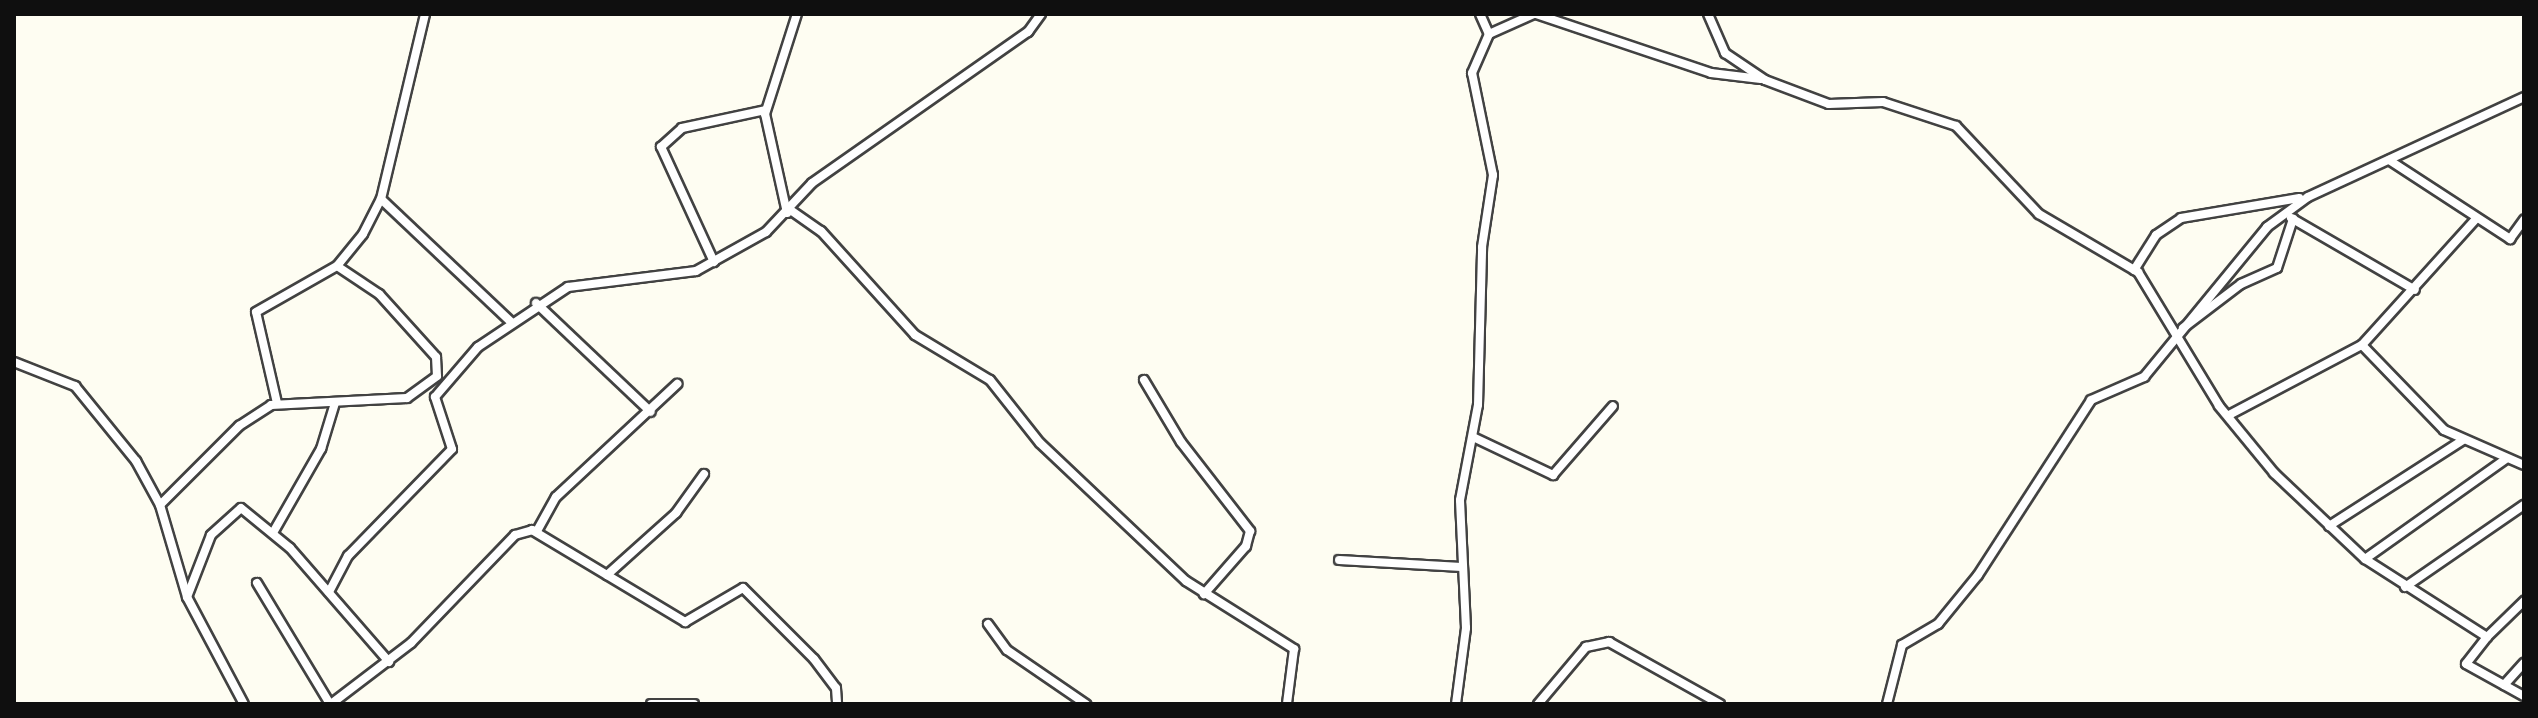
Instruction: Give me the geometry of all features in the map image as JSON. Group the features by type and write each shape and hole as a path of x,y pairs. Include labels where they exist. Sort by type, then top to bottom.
{"street":[{"path":"277,403 256,312 337,266 381,199 425,14"},
{"path":"797,14 765,110 788,211 821,231 915,335 981,371 1035,438 1204,594 1295,650 1287,704"},
{"path":"329,592 342,562 452,449 452,435 435,410 442,385 511,322 536,303 582,282 689,273 714,262 788,211 812,183 1028,32 1041,14"},
{"path":"1480,14 1489,34"},
{"path":"1456,704 1466,628 1460,500 1473,437 1493,175 1472,73 1489,34 1535,14 1711,73 1765,80 1829,104 1883,102 1956,126 2039,214 2134,270 2180,331 2229,415 2329,526 2365,559 2487,637"},
{"path":"1708,14 1725,53 1765,80"},
{"path":"1887,704 1902,645 1938,624 1978,575 2091,400 2141,380 2282,215 2308,197 2524,97"},
{"path":"714,262 661,147 682,128 765,110"},
{"path":"2389,160 2475,220 2510,239 2524,220"},
{"path":"2134,270 2156,235 2181,218 2308,197"},
{"path":"381,199 511,322"},
{"path":"2282,215 2415,290"},
{"path":"2180,331 2277,268 2293,219"},
{"path":"2229,415 2362,345 2415,290 2475,220"},
{"path":"160,505 239,426 277,403 335,403 413,397 440,365 379,294 337,266"},
{"path":"536,303 651,412"},
{"path":"2362,345 2444,430 2524,465"},
{"path":"14,362 86,396 160,505 187,597 244,704"},
{"path":"1144,380 1181,442 1250,531 1246,546 1204,594"},
{"path":"537,531 556,497 651,412 677,384"},
{"path":"274,531 321,449 335,403"},
{"path":"1473,437 1553,475 1613,406"},
{"path":"2329,526 2463,440"},
{"path":"2365,559 2507,458"},
{"path":"607,575 676,513 704,474"},
{"path":"2405,587 2524,505"},
{"path":"187,597 211,535 238,508 274,531 389,662"},
{"path":"257,583 330,704 389,662 515,535 537,531 688,623 729,590 743,588 814,659 836,688 837,704"},
{"path":"1339,560 1462,567"},
{"path":"2524,601 2487,637 2466,664 2524,696"},
{"path":"988,624 1007,650 1086,704"},
{"path":"1538,704 1586,647 1609,642 1720,704"},
{"path":"2504,685 2524,663"},
{"path":"651,704 694,704"}]}
